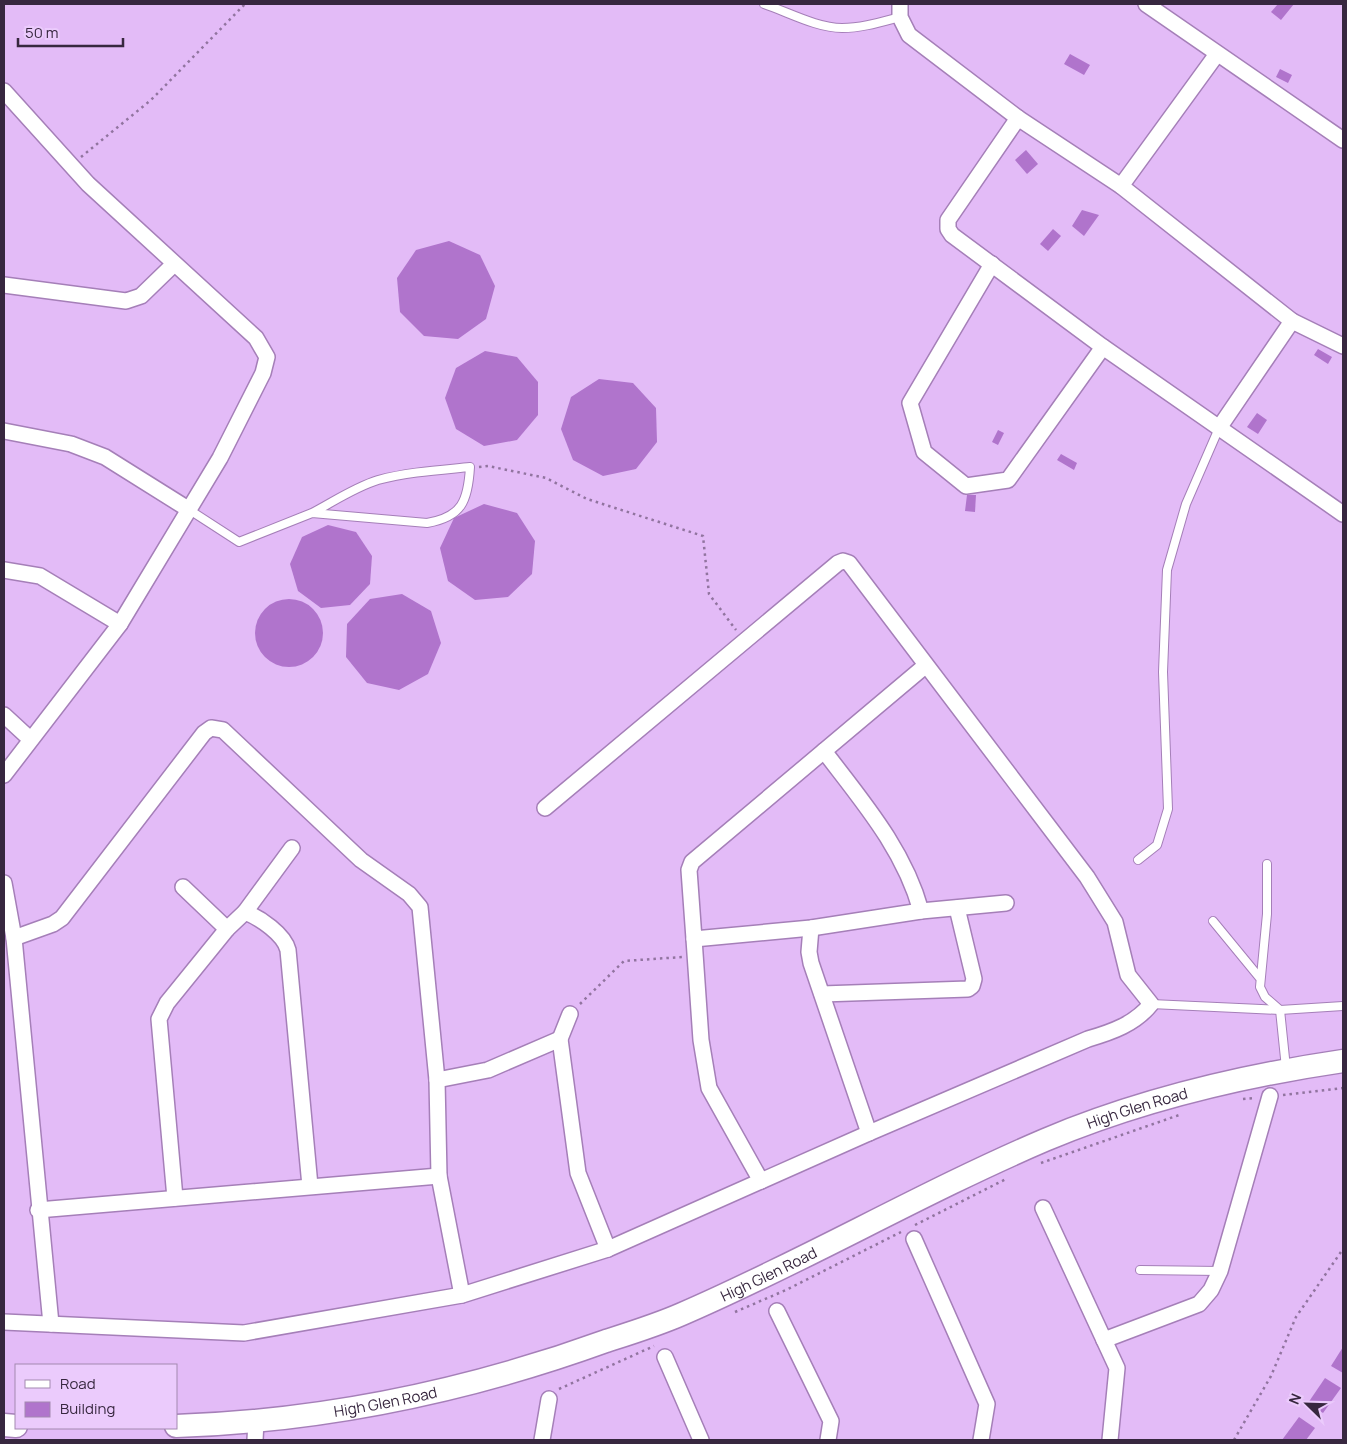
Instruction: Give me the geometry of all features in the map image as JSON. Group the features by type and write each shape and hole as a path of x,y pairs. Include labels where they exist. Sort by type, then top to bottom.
{"main road":[{"name":"High Glen Road","path":"178,1426 256,1430 365,1408 538,1366 680,1315 1045,1140 1175,1095 1239,1078 1343,1062"}],"street":[{"path":"1146,4 1343,140"},
{"path":"900,11 909,35 1018,118 1122,186 1292,321 1343,346"},
{"path":"1122,186 1217,54"},
{"path":"4,91 88,184 256,338 267,357 263,373 220,458 120,624 4,775"},
{"path":"1018,118 947,224 952,235 1103,347 1343,514"},
{"path":"4,285 126,301 141,296 174,264"},
{"path":"992,264 910,403 924,452 966,486 1008,480 1103,347"},
{"path":"1219,428 1292,321"},
{"path":"4,431 71,444 105,458 188,509"},
{"path":"4,1322 244,1333 462,1295 608,1249 869,1133 1088,1040 1110,1033 1141,1016 1151,1004 1128,974 1115,922 1087,877 925,666 849,563 843,561 838,563 545,808"},
{"path":"4,570 40,576 120,624"},
{"path":"761,1181 709,1088 701,1040 689,870 692,862 925,666"},
{"path":"4,715 30,739"},
{"path":"14,938 53,924 62,918 204,733 211,728 219,728 361,860 416,900 423,916 437,1080 439,1176 462,1295"},
{"path":"824,751 891,842 915,889 921,911"},
{"path":"175,1198 159,1019 167,1003 227,928 245,912 292,848"},
{"path":"4,883 8,894 14,938 38,1210 51,1324"},
{"path":"183,887 227,928"},
{"path":"694,939 811,928 921,911 1006,904"},
{"path":"822,994 968,989 972,986 974,979 958,908"},
{"path":"245,912 254,916 281,938 288,950 310,1186"},
{"path":"811,928 808,952 869,1133"},
{"path":"570,1014 560,1038 578,1173 608,1249"},
{"path":"437,1080 488,1070 560,1038"},
{"path":"1104,1340 1199,1304 1211,1290 1220,1271 1270,1096"},
{"path":"38,1210 439,1176"},
{"path":"1043,1208 1117,1368 1110,1440"},
{"path":"914,1239 987,1404 981,1440"},
{"path":"777,1311 831,1421 828,1440"},
{"path":"663,1350 701,1440"},
{"path":"542,1440 549,1399"}],"lane":[{"path":"764,4 840,28 865,26 900,11"},
{"path":"1138,860 1157,845 1168,809 1163,672 1167,570 1186,504 1219,428"},
{"path":"188,509 239,542 312,513 352,491 377,481 406,474 470,467 467,495 460,508 443,520 426,523 312,513"},
{"path":"1267,864 1267,914 1259,977 1264,997 1280,1010 1286,1070"},
{"path":"1213,920 1259,977"},
{"path":"1151,1004 1280,1010 1343,1006"},
{"path":"1140,1270 1220,1271"}],"path":[{"path":"72,165 151,100 245,4"},
{"path":"470,467 488,466 546,478 587,499 703,536 709,594 744,642"},
{"path":"570,1014 624,961 696,956"},
{"path":"1235,1100 1343,1088"},
{"path":"1038,1164 1189,1112"},
{"path":"732,1313 786,1290 1011,1176"},
{"path":"1234,1440 1271,1376 1296,1317 1343,1249"},
{"path":"549,1399 563,1386 663,1350"}],"building":[{"path":"1278,4 1294,4 1281,20 1271,12"},
{"path":"1070,54 1090,65 1084,75 1064,64"},
{"path":"1280,69 1292,75 1288,83 1276,77"},
{"path":"1026,150 1038,164 1027,174 1015,160"},
{"path":"1082,210 1099,215 1084,236 1072,226"},
{"path":"1053,229 1061,236 1048,251 1040,244"},
{"path":"449,241 480,255 495,286 486,319 458,339 424,336 400,312 397,278 416,250"},
{"path":"1318,349 1332,357 1328,364 1314,355"},
{"path":"485,351 517,357 538,382 538,415 517,440 484,446 456,429 445,398 456,368"},
{"path":"599,379 633,383 656,408 657,442 636,469 603,476 573,460 561,429 571,397"},
{"path":"1257,413 1267,420 1258,434 1247,427"},
{"path":"998,430 1004,433 998,445 992,442"},
{"path":"1061,454 1077,463 1074,470 1057,460"},
{"path":"967,495 976,495 975,512 965,511"},
{"path":"484,504 517,513 535,541 532,574 508,597 475,600 448,581 440,548 454,518"},
{"path":"328,525 356,532 372,556 370,584 350,605 321,608 298,591 290,564 302,537"},
{"path":"402,594 431,611 441,643 428,674 399,690 367,683 346,657 347,624 370,599"},
{"path":"289,599 302,602 313,609 320,620 323,633 320,646 313,657 302,664 289,667 276,664 265,657 258,646 255,633 258,620 265,609 276,602"},
{"path":"1343,1347 1343,1373 1331,1366"},
{"path":"1325,1378 1341,1388 1323,1413 1308,1403"},
{"path":"1299,1417 1315,1428 1306,1440 1282,1440"}]}
